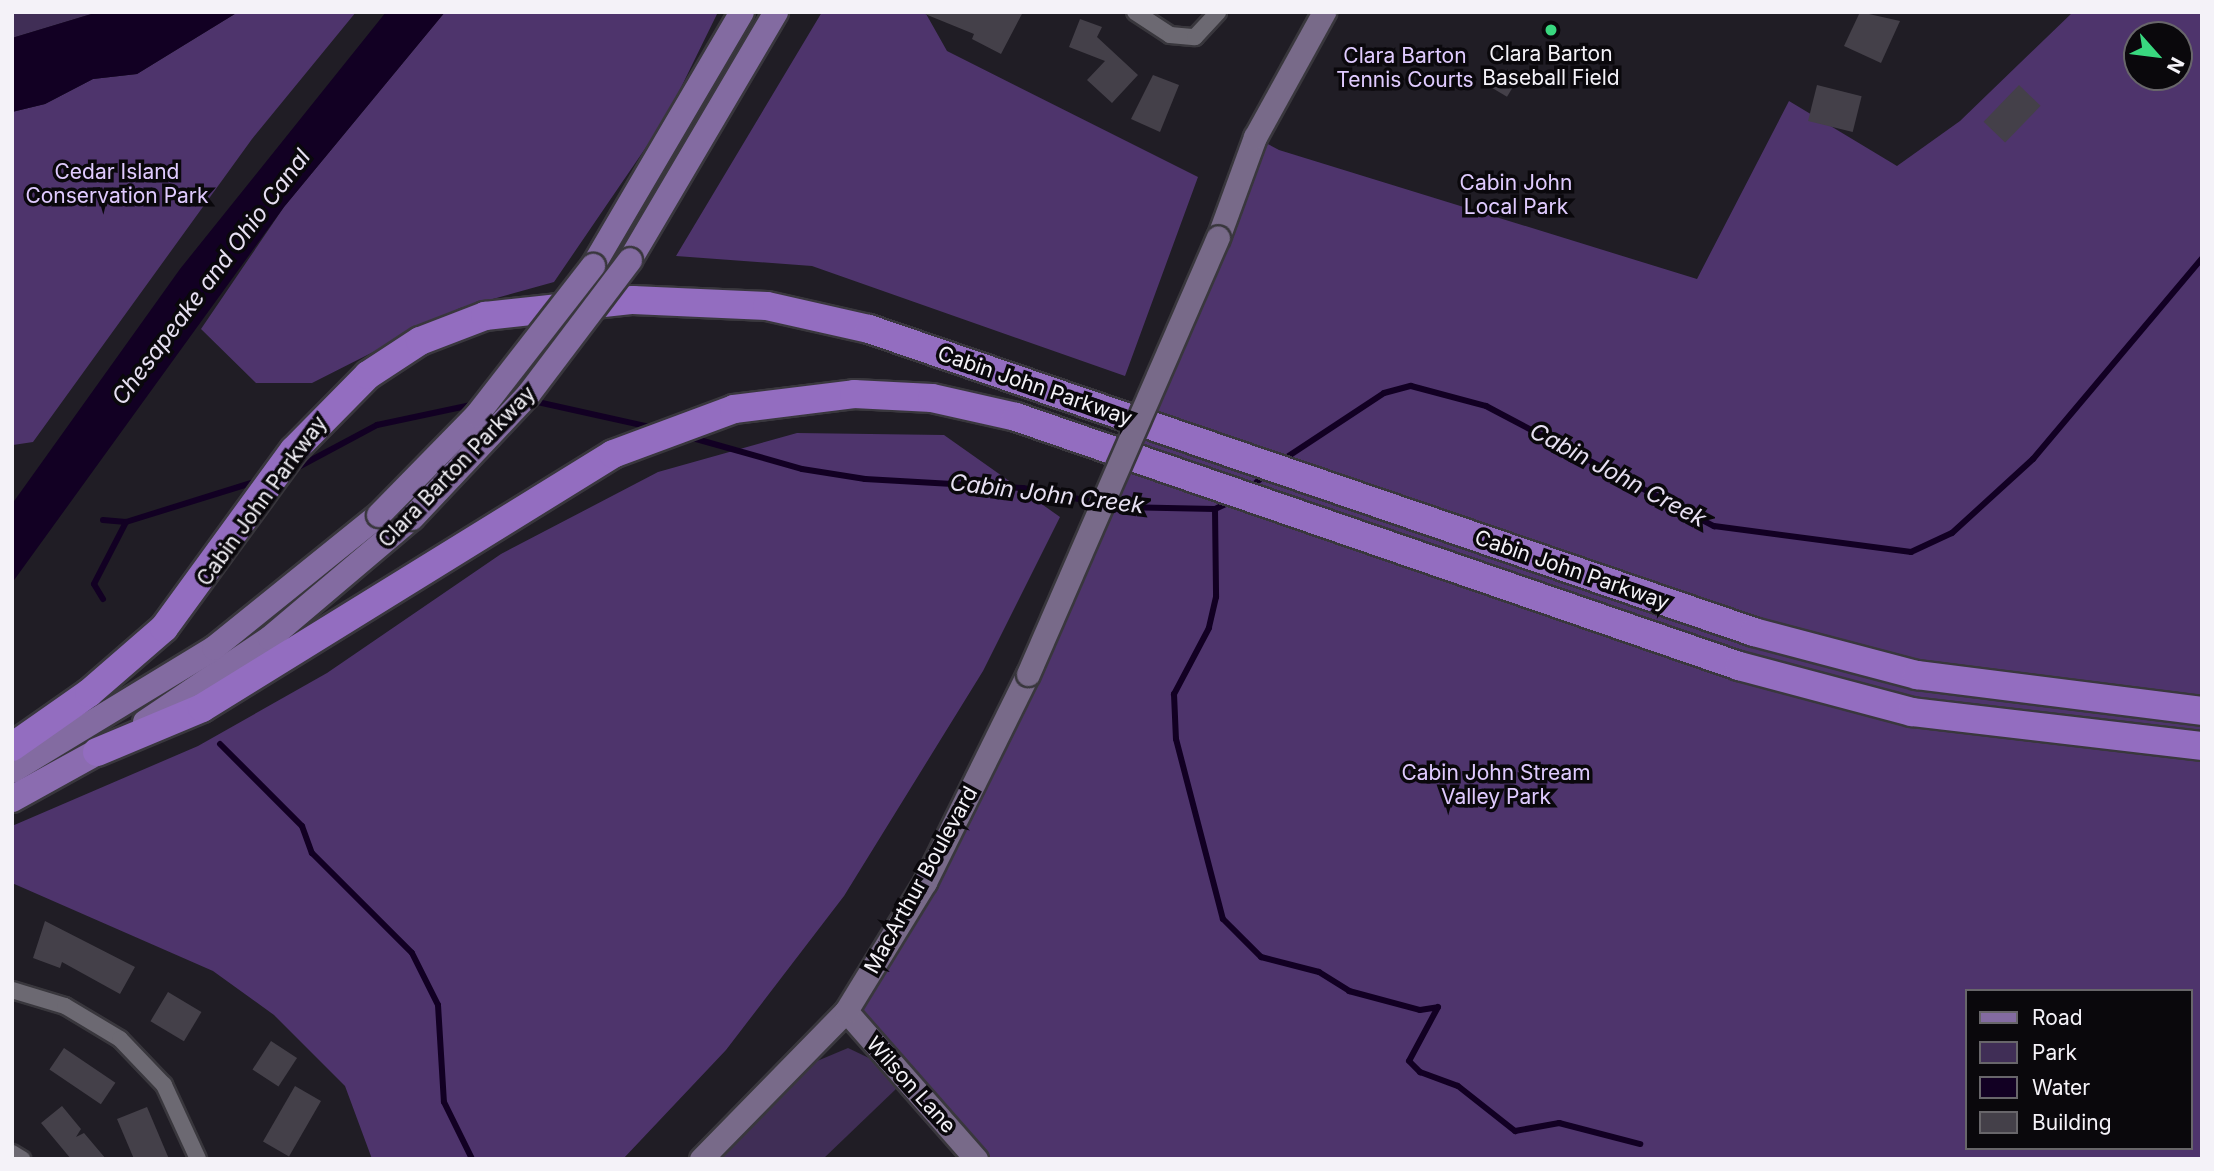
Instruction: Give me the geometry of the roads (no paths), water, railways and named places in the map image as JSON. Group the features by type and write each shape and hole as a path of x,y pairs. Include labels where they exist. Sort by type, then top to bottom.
{"highway":[{"name":"Cabin John Parkway","path":"12,747 129,661 206,576 318,421 391,359 448,328 517,310 713,301 869,329 1754,632 1905,672 2057,698 2202,711"},
{"name":"Cabin John Parkway","path":"97,752 202,708 550,490 686,422 779,399 932,398 1070,434 1739,666 1912,712 2202,746"},
{"name":"Clara Barton Parkway","path":"12,799 97,752"}],"main road":[{"name":"Clara Barton Parkway","path":"12,771 214,648 379,515 477,415 593,266 742,12"},
{"name":"Clara Barton Parkway","path":"97,752 270,638 412,518 528,395 630,260 776,12"},
{"path":"744,69 788,12"},
{"name":"MacArthur Boulevard","path":"701,1159 846,1011 931,870 1028,674 1218,238 1255,137 1324,12"},
{"name":"Wilson Lane","path":"846,1011 969,1156"}],"street":[{"path":"1138,15 1170,36 1195,37 1218,12"},
{"path":"12,990 65,1006 120,1039 164,1086 198,1159"},
{"path":"12,1153 22,1159"}],"water":[{"path":"98,12 238,12 137,74 93,79 45,104 12,112 12,38"},
{"name":"Chesapeake and Ohio Canal","path":"386,12 445,12 284,207 12,583 12,504 180,269"}],"waterway":[{"name":"Cabin John Creek","path":"1281,461 1384,393 1411,386 1486,406 1714,526 1911,552 1952,533 2033,459 2202,258"},
{"name":"Cabin John Creek","path":"533,401 655,428"},
{"name":"Cabin John Creek","path":"289,472 377,425 476,404"},
{"name":"Cabin John Creek","path":"689,437 802,469 865,479 1023,488 1119,507 1215,509 1232,501"},
{"name":"Cabin John Creek","path":"1249,489 1267,473"},
{"name":"Cabin John Creek","path":"103,520 126,522 258,481"},
{"path":"1215,509 1216,597 1209,628 1174,694 1176,739 1223,919 1261,957 1319,972 1349,991 1420,1010 1438,1007 1409,1061 1420,1072 1458,1086 1515,1131 1559,1123 1640,1144"},
{"path":"103,599 94,584 126,522"},
{"path":"220,744 302,826 312,853 412,953 438,1005 444,1102 472,1159"}],"place":[{"name":"Clara Barton Baseball Field","path":"1551,30"}],"park label":[{"name":"Clara Barton Tennis Courts","path":"1405,68"},
{"name":"Cedar Island Conservation Park","path":"117,184"},
{"name":"Cabin John Local Park","path":"1516,195"},
{"name":"Cabin John Stream Valley Park","path":"1496,785"}]}
